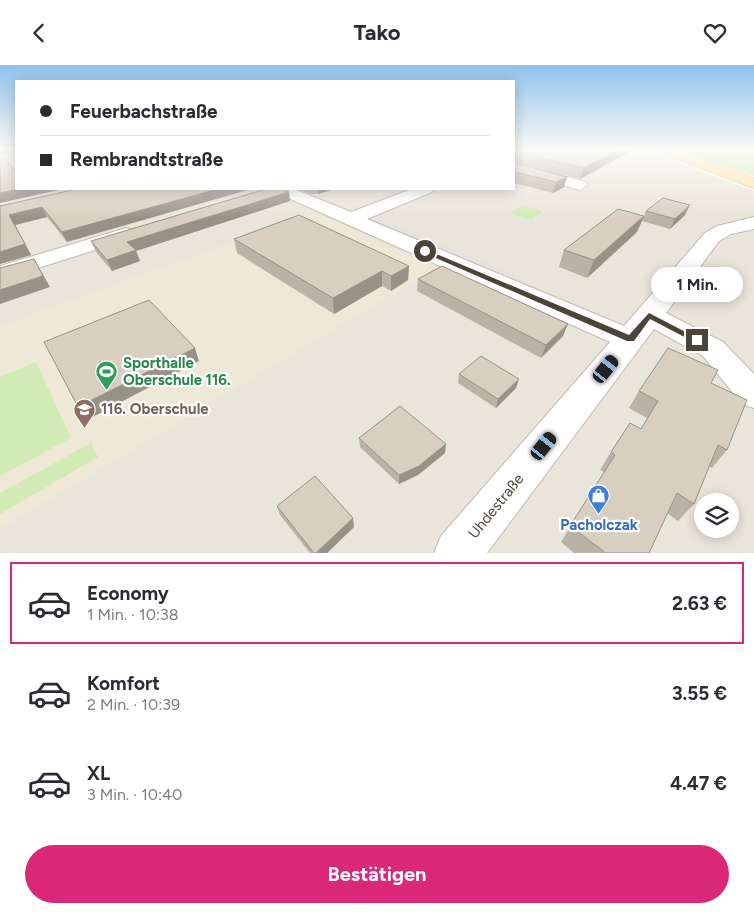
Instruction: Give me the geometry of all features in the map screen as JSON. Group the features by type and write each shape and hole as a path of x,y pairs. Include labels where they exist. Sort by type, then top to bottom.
{"main road":[{"path":"725,173 754,183"}],"street":[{"path":"535,173 580,185"},
{"path":"273,190 640,327 713,349 754,395"},
{"path":"350,219 423,190"},
{"name":"Uhdestraße","path":"458,553 712,237 724,231 754,223"},
{"path":"0,273 141,229"}],"shaded area":[{"path":"0,173 15,173 15,190 515,190 515,173 704,173 754,191 754,553 0,553"},
{"name":"116. Oberschule","path":"316,212 435,269 0,529 0,326"},
{"path":"378,219 524,278 512,288 364,225"}],"green space":[{"path":"523,205 543,211 531,220 510,213"},
{"path":"36,362 71,438 0,476 0,377"},
{"path":"91,443 98,457 0,514 0,493"}],"building":[{"path":"0,173 15,173 15,190 0,193"},
{"path":"517,173 552,173 567,177 556,182"},
{"path":"72,190 214,190 62,232 42,207 9,215 25,244 0,252 0,206"},
{"path":"263,190 284,190 289,192 127,242 136,250 107,260 91,241"},
{"path":"663,198 690,205 675,219 646,211"},
{"path":"618,209 644,216 594,260 564,250"},
{"path":"299,215 409,266 391,276 382,271 333,298 234,239"},
{"path":"34,259 43,276 0,290 0,268"},
{"path":"442,266 568,324 546,345 418,279"},
{"name":"Sporthalle Oberschule 116.","path":"149,300 195,348 78,407 44,342"},
{"path":"668,348 718,370 711,383 747,400 727,450 718,445 698,493 694,493 694,504 677,493 649,553 606,553 570,526 615,455 611,452 630,423 641,429 658,401 639,391"},
{"path":"481,356 519,379 498,399 459,374"},
{"path":"400,406 446,444 419,466 399,475 359,438"},
{"path":"315,476 353,518 314,553 277,506"}],"place":[{"name":"Sporthalle Oberschule 116.","path":"107,391"},
{"name":"116. Oberschule","path":"85,428"},
{"name":"Pacholczak","path":"599,515"}],"route":[{"path":"425,251 630,339 649,315 697,340"}]}
